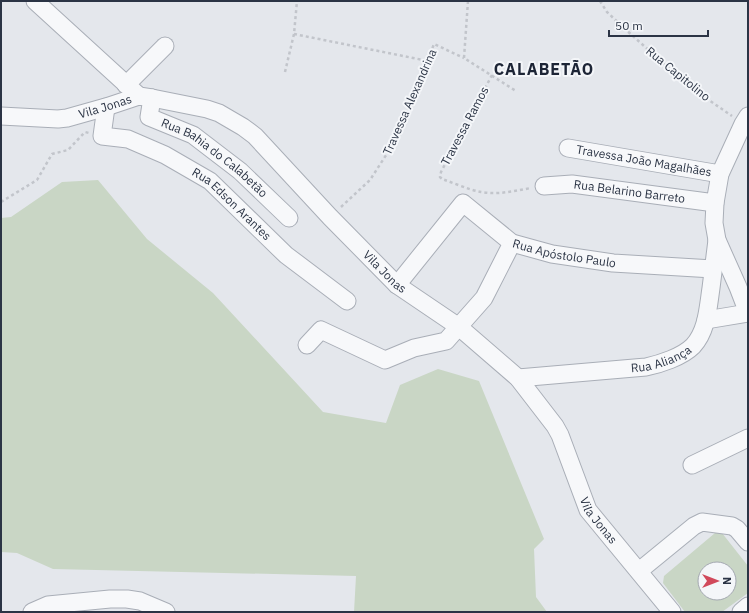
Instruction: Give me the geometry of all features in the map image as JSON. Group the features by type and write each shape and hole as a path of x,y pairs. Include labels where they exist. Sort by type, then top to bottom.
{"street":[{"path":"35,1 139,93 165,46"},
{"name":"Vila Jonas","path":"1,116 58,119 67,118 106,108 139,93 207,109 243,127 255,136 330,217 397,285 459,326 518,378 555,426 560,435 588,510 672,612"},
{"name":"Rua Bahia do Calabetão","path":"139,93 149,117 192,135 240,171 289,218"},
{"path":"102,136 106,108"},
{"path":"706,320 748,313 743,285 716,240 714,223 715,203 720,174 746,122"},
{"name":"Rua Edson Arantes","path":"102,136 128,139 165,155 210,181 286,254 347,301"},
{"name":"Travessa João Magalhães","path":"568,148 720,174"},
{"name":"Rua Belarino Barreto","path":"544,186 572,184 715,203"},
{"name":"Rua Apóstolo Paulo","path":"397,285 464,203 512,243 552,254 612,263 713,269"},
{"name":"Rua Aliança","path":"518,378 646,367 681,355 693,346 700,335 706,320 716,240"},
{"path":"307,345 321,330 385,360 414,348 446,341 484,298 512,243"},
{"path":"692,465 748,438"},
{"path":"639,571 694,526 702,522 732,526 738,529 748,542"},
{"path":"32,612 33,610 48,605 110,599 126,599 140,601 166,612"},
{"path":"741,612 748,606"}],"path":[{"path":"285,72 294,34 297,1"},
{"path":"468,1 464,58 516,91"},
{"name":"Rua Capitolino","path":"600,1 608,12 625,29 690,87 746,122"},
{"path":"294,34 428,60"},
{"name":"Travessa Alexandrina","path":"330,217 370,180 390,149 414,96 434,44 464,58"},
{"name":"Travessa Ramos","path":"492,75 440,172 440,177 480,192 506,192 544,186"},
{"path":"1,202 37,180 52,154 68,150 85,132 102,136"}],"green space":[{"path":"98,180 147,239 213,293 323,412 386,423 400,385 438,369 479,381 544,539 534,549 536,597 547,612 354,612 356,576 53,569 17,553 1,552 1,218 11,217 62,182"},
{"path":"715,533 722,533 748,566 748,593 722,612 685,612 663,583 664,576"}],"district":[{"name":"CALABETÃO","path":"544,69"}]}
